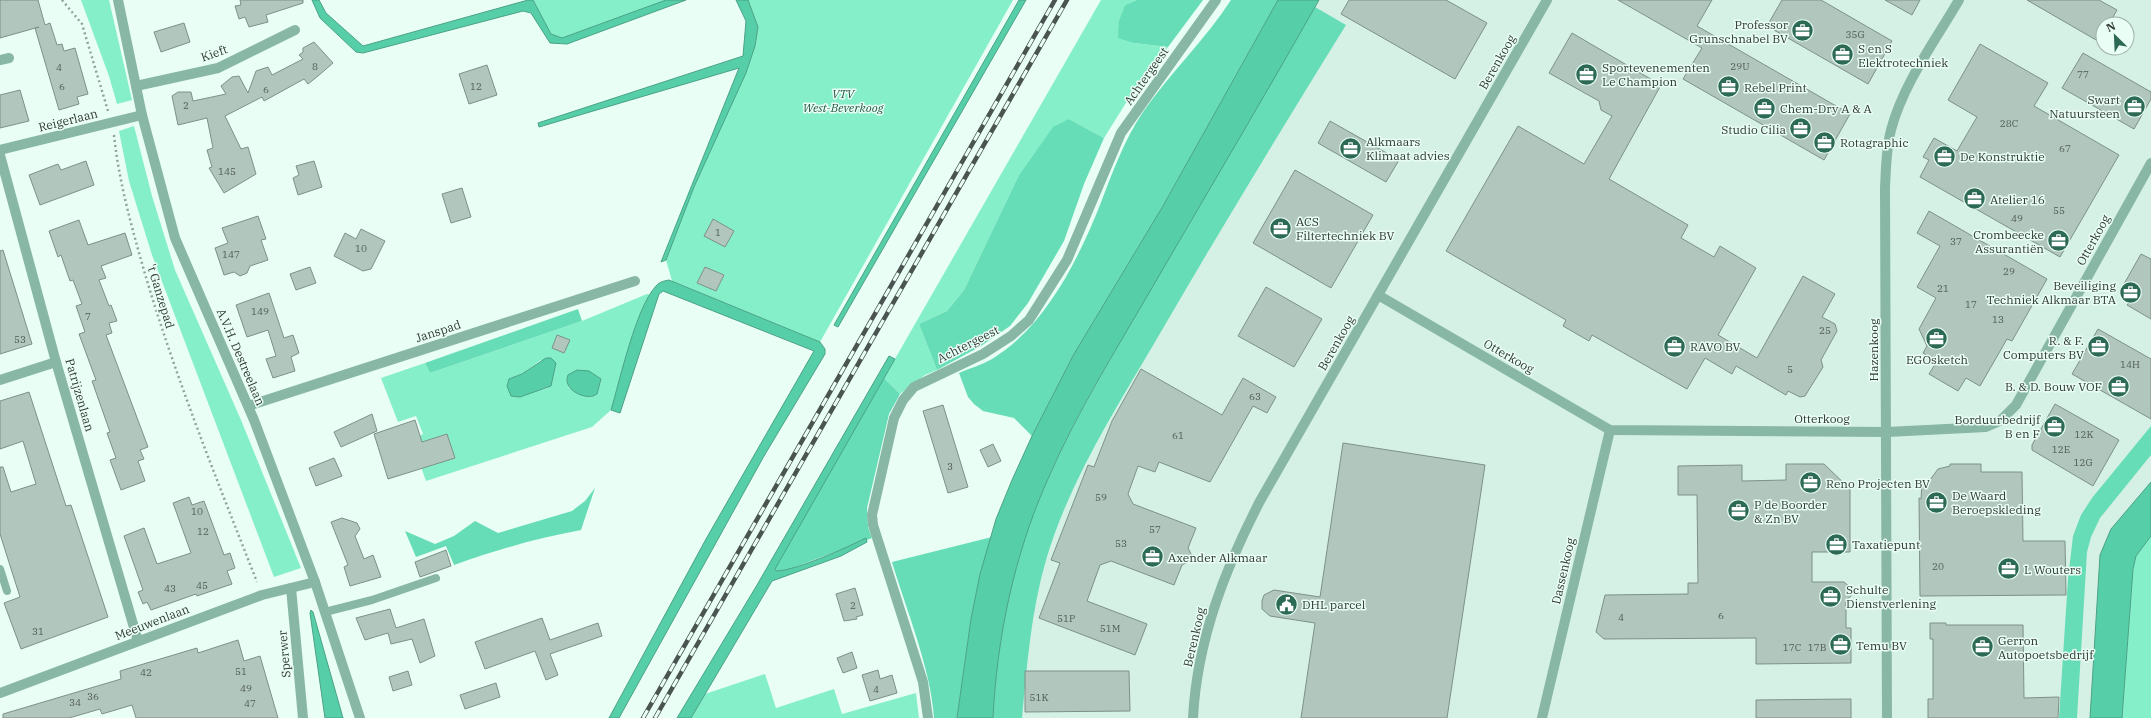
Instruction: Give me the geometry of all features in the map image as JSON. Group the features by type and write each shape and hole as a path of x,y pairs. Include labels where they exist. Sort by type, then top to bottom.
{"street":[{"name":"A.V.H. Destreelaan","path":"118,0 142,115 175,238 248,406 316,582 360,718"},
{"name":"Achtergeest","path":"928,718 923,682 872,515 894,418 903,400 914,387 983,354 1011,336 1029,320 1067,260 1122,133 1216,0"},
{"name":"Berenkoog","path":"1193,718 1198,676 1209,625 1229,566 1260,501 1548,0"},
{"name":"Hazenkoog","path":"1887,718 1885,188 1887,149 1891,129 1910,86 1958,0"},
{"name":"Kieft","path":"136,86 218,68 295,30"},
{"name":"Reigerlaan","path":"0,150 142,115"},
{"name":"Patrijzenlaan","path":"0,155 56,362 138,642"},
{"name":"Otterkoog","path":"1378,295 1610,430 1887,432 1986,427 2000,421 2016,406 2151,163"},
{"name":"Janspad","path":"248,406 635,281"},
{"path":"0,380 56,362"},
{"name":"Dassenkoog","path":"1542,718 1610,430"},
{"name":"Meeuwenlaan","path":"0,694 262,595 316,582"},
{"name":"Sperwer","path":"292,588 303,718"}],"lane":[{"path":"0,569 7,591"},
{"path":"325,612 372,600 436,578"}],"path":[{"name":"'t Ganzepad","path":"62,0 82,24 112,123 117,163 128,214 160,326 262,595"}],"shaded area":[{"path":"312,0 319,0 326,13 363,46 528,0 533,0 551,34 562,38 666,0 686,0 567,44 550,43 531,13 523,11 363,53 356,52 320,18"},
{"path":"736,0 748,0 758,27 755,46 746,73 694,187 666,260 661,262 739,68 539,127 538,123 743,56 746,21"},
{"path":"1019,0 1026,0 838,327 834,325"},
{"path":"1137,0 1203,0 1168,47 1134,43 1118,38 1119,20 1125,5"},
{"path":"1231,0 1278,0 1163,206 1074,354 1032,436 1014,418 983,411 968,397 959,373 992,359 1011,345 1044,311 1058,291 1081,248 1119,157 1136,123 1153,98 1210,29"},
{"path":"1278,0 1319,0 1100,376 1059,454 1035,509 1016,568 998,657 993,718 957,718 971,619 980,574 996,519 1012,480 1032,436 1074,354 1163,206"},
{"path":"1298,0 2151,0 2151,508 2108,718 979,718 979,680"},
{"path":"1315,7 1346,25 1202,262 1109,421 1080,475 1056,531 1041,580 1030,639 1022,718 993,718 998,657 1009,596 1025,537 1047,480 1074,425 1103,372"},
{"path":"1069,119 1104,138 1084,184 1064,241 1028,303 1010,326 981,346 937,370 919,324 947,311 964,290 1018,177 1053,127"},
{"path":"669,280 820,342 825,349 825,354 764,456 619,718 609,718 706,539 814,351 663,291 659,294 620,413 611,410 629,345 642,310 649,296 657,285"},
{"path":"578,309 582,321 430,373 425,363"},
{"path":"889,356 895,359 775,569 777,571 797,567 834,553 866,538 867,542 841,556 772,581 691,718 677,718 757,585"},
{"path":"546,358 551,358 556,363 551,386 520,397 511,396 507,386 509,379 522,374"},
{"path":"577,370 589,371 601,379 597,394 593,396 584,396 574,392 570,388 567,380 568,375"},
{"path":"884,378 900,394 889,414 867,508 868,527 872,538 790,569 777,571 775,567"},
{"path":"2151,426 2151,455 2100,518 2091,537 2087,552 2077,718 2059,718 2068,579 2073,536 2081,515 2092,498"},
{"path":"2151,482 2151,536 2136,556 2133,569 2122,718 2090,718 2100,555 2111,529"},
{"path":"595,488 581,530 517,545 454,565 446,546 416,557 405,531 435,544 454,536 475,521 498,533 572,511 585,501"},
{"path":"992,537 980,574 971,619 957,718 934,718 932,699 923,660 892,562"},
{"path":"311,610 313,612 343,718 325,718 310,613"}],"green space":[{"path":"81,0 109,0 132,100 117,104 109,76"},
{"path":"533,0 666,0 562,38 551,34"},
{"name":"VTV West-Beverkoog","path":"748,0 1013,0 820,342 672,281 666,260 694,187 746,73 755,46 758,27"},
{"path":"1101,0 1137,0 1125,5 1119,20 1134,43 1168,47 1129,98 1104,138 1069,119 1018,177 964,290 947,311 919,324 937,370 925,375 900,394 884,378"},
{"path":"134,126 152,196 175,270 241,420 301,568 274,577 152,255 129,181 119,131"},
{"path":"647,294 650,295 637,321 611,410 592,427 426,481 411,439 423,434 416,416 398,422 381,378 425,363 430,373 582,321","holes":["541,360 548,388 514,397 509,379 522,374","566,379 601,379 601,381 597,394 590,397 569,388"]},
{"path":"2151,536 2151,718 2122,718 2133,569 2136,556"},
{"path":"765,674 776,708 834,689 842,714 916,693 919,718 691,718 705,694"}],"building":[{"path":"0,0 38,0 45,25 50,23 57,45 62,44 64,51 75,48 88,94 77,97 79,104 59,110 35,28 0,38"},
{"path":"240,0 303,0 303,3 266,15 268,22 249,27 245,17 239,19 235,6 241,5"},
{"path":"1349,0 1446,0 1487,23 1455,79 1341,14"},
{"path":"1618,0 1712,0 1697,26 1850,114 1824,160 1683,79 1702,48"},
{"path":"1782,0 1821,0 1892,41 1868,84 1767,26"},
{"path":"1885,0 1920,0 1912,15"},
{"path":"2027,0 2099,0 2117,10 2114,16 2095,16 2095,39"},
{"path":"184,23 190,42 161,52 154,32"},
{"path":"1572,33 1661,85 1609,179 1688,225 1681,238 1714,257 1720,246 1756,268 1718,335 1757,358 1803,276 1835,294 1822,317 1835,324 1837,331 1821,360 1823,367 1805,396 1800,397 1788,391 1786,395 1736,366 1732,374 1705,358 1687,389 1592,335 1589,341 1563,326 1566,320 1446,251 1518,126 1584,164 1612,116 1601,110 1599,101 1549,73"},
{"path":"314,42 333,63 318,76 308,84 304,79 264,101 262,97 225,116 241,149 248,147 256,174 224,193 209,168 212,167 207,150 213,148 207,118 178,125 172,96 178,92 191,92 193,101 226,94 221,86 232,77 239,76 248,93 256,71 268,67 272,75 303,59 299,55 303,52 303,48"},
{"path":"1980,44 2048,83 2034,106 2119,155 2060,257 1920,177 1929,160 1923,157 1934,138 1957,151 1977,117 1948,100"},
{"path":"2083,53 2151,92 2151,99 2134,129 2062,88"},
{"path":"487,65 497,95 469,104 459,74"},
{"path":"20,90 29,121 0,128 0,95"},
{"path":"1330,121 1399,160 1386,182 1318,143"},
{"path":"86,161 94,185 40,205 29,175 58,164 61,170"},
{"path":"314,161 322,187 298,195 293,178 299,175 296,166"},
{"path":"1295,170 1373,215 1331,288 1253,243"},
{"path":"462,188 471,217 451,223 442,194"},
{"path":"1929,211 2047,279 2012,341 2007,339 1980,386 1966,378 1958,391 1929,374 1937,361 1923,353 1927,346 1919,329 1936,298 1917,287 1940,246 1917,233"},
{"path":"258,216 266,239 261,240 268,260 250,266 247,273 240,276 234,272 224,275 215,248 228,243 222,228"},
{"path":"713,219 734,231 725,247 704,236"},
{"path":"79,220 88,245 125,233 132,255 101,266 106,278 99,280 109,306 111,305 117,321 109,323 112,333 106,335 148,447 140,450 144,459 138,461 145,481 121,490 110,460 116,458 107,433 110,432 92,381 96,380 79,334 85,332 76,306 82,304 73,280 70,281 61,255 58,257 49,231"},
{"path":"361,229 385,241 371,269 363,271 334,256 345,233 356,239"},
{"path":"3,250 32,344 0,354 0,251"},
{"path":"2141,254 2151,259 2151,319 2127,305 2132,298 2120,291"},
{"path":"310,267 316,283 296,290 290,274"},
{"path":"705,267 724,275 716,291 697,283"},
{"path":"1266,287 1322,319 1294,367 1238,336"},
{"path":"269,293 284,338 293,335 299,353 291,357 295,371 273,378 266,359 276,356 268,330 247,337 236,305"},
{"path":"2098,329 2151,359 2151,419 2072,374"},
{"path":"557,335 570,340 564,353 552,348"},
{"path":"1141,369 1222,415 1243,378 1276,397 1267,413 1253,406 1210,482 1159,462 1155,472 1138,466 1128,494 1133,504 1196,528 1188,548 1192,556 1190,561 1182,565 1174,585 1111,561 1100,565 1087,601 1147,624 1135,655 1039,618 1060,563 1051,560 1088,465 1094,467 1112,421"},
{"path":"29,392 66,506 71,505 108,617 21,649 4,603 20,597 0,534 0,467 3,467 11,492 36,484 23,441 0,449 0,401"},
{"path":"2055,404 2119,440 2093,486 2032,450 2032,445"},
{"path":"943,405 968,487 948,493 923,411"},
{"path":"372,414 377,431 341,447 334,432"},
{"path":"415,420 422,442 447,434 455,458 388,479 374,434"},
{"path":"1343,443 1485,465 1447,718 1301,718 1315,623 1270,616 1262,609 1262,601 1264,595 1274,590 1320,597"},
{"path":"993,444 1001,461 988,467 980,450"},
{"path":"334,458 342,476 316,486 309,468"},
{"path":"1786,464 1824,464 1850,489 1850,552 1812,552 1812,582 1844,582 1851,588 1851,596 1846,600 1846,628 1851,628 1851,663 1756,664 1756,638 1604,639 1596,632 1605,595 1688,594 1688,583 1698,583 1697,495 1678,495 1678,466 1742,465 1742,481 1786,480"},
{"path":"1950,464 1981,464 1981,472 2022,472 2023,541 2065,541 2066,595 1920,596 1919,498 1921,499 1922,483 1927,484 1938,469 1950,466"},
{"path":"189,497 192,505 204,501 224,555 230,553 235,568 227,571 232,584 197,596 196,594 151,610 147,602 143,604 138,592 143,590 124,536 144,528 157,564 191,553 173,503"},
{"path":"342,518 357,523 360,529 355,536 364,559 373,555 381,577 350,586 344,567 348,565 331,522"},
{"path":"446,550 451,566 420,577 415,562"},
{"path":"855,588 863,615 856,617 857,619 844,621 836,594"},
{"path":"390,609 396,628 424,619 435,656 420,663 412,639 391,644 388,633 365,640 356,618"},
{"path":"542,618 550,640 598,623 602,636 550,654 558,675 546,680 535,651 485,669 475,642"},
{"path":"1930,623 1946,623 1946,625 2023,625 2024,698 2059,697 2058,718 1928,718 1928,699 1933,699 1933,639 1930,639"},
{"path":"238,640 244,661 260,656 278,718 136,718 132,705 102,714 100,709 69,718 3,718 3,714 121,679 120,671 197,648 198,653"},
{"path":"852,652 857,668 843,673 837,658"},
{"path":"878,670 880,679 892,675 897,693 870,701 862,675"},
{"path":"408,671 412,685 393,691 389,677"},
{"path":"1025,671 1129,671 1130,711 1025,712"},
{"path":"496,683 500,697 465,709 460,695"},
{"path":"1851,699 1851,718 1756,718 1756,700"}],"railway":[{"path":"643,718 1055,0"},
{"path":"655,718 1067,0"}],"place":[{"name":"Professor Grunschnabel BV","path":"1803,31"},
{"name":"S en S Elektrotechniek","path":"1843,55"},
{"name":"Sportevenementen Le Champion","path":"1587,74"},
{"name":"Rebel Print","path":"1728,87"},
{"name":"Swart Natuursteen","path":"2135,106"},
{"name":"Chem-Dry A & A","path":"1764,108"},
{"name":"Studio Cilia","path":"1801,129"},
{"name":"Rotagraphic","path":"1825,142"},
{"name":"Alkmaars Klimaat advies","path":"1350,148"},
{"name":"De Konstruktie","path":"1945,156"},
{"name":"Atelier 16","path":"1974,199"},
{"name":"ACS Filtertechniek BV","path":"1280,228"},
{"name":"Crombeecke Assurantiën","path":"2059,241"},
{"name":"Beveiliging Techniek Alkmaar BTA","path":"2131,292"},
{"name":"EGOsketch","path":"1937,338"},
{"name":"RAVO BV","path":"1674,346"},
{"name":"R. & F. Computers BV","path":"2099,347"},
{"name":"B. & D. Bouw VOF","path":"2118,386"},
{"name":"Borduurbedrijf B en F","path":"2055,426"},
{"name":"Reno Projecten BV","path":"1811,483"},
{"name":"De Waard Beroepskleding","path":"1936,502"},
{"name":"P de Boorder & Zn BV","path":"1738,511"},
{"name":"Taxatiepunt","path":"1837,544"},
{"name":"Axender Alkmaar","path":"1153,557"},
{"name":"L Wouters","path":"2009,569"},
{"name":"Schulte Dienstverlening","path":"1830,596"},
{"name":"DHL parcel","path":"1287,604"},
{"name":"Temu BV","path":"1841,645"},
{"name":"Gerron Autopoetsbedrijf","path":"1982,647"}]}
